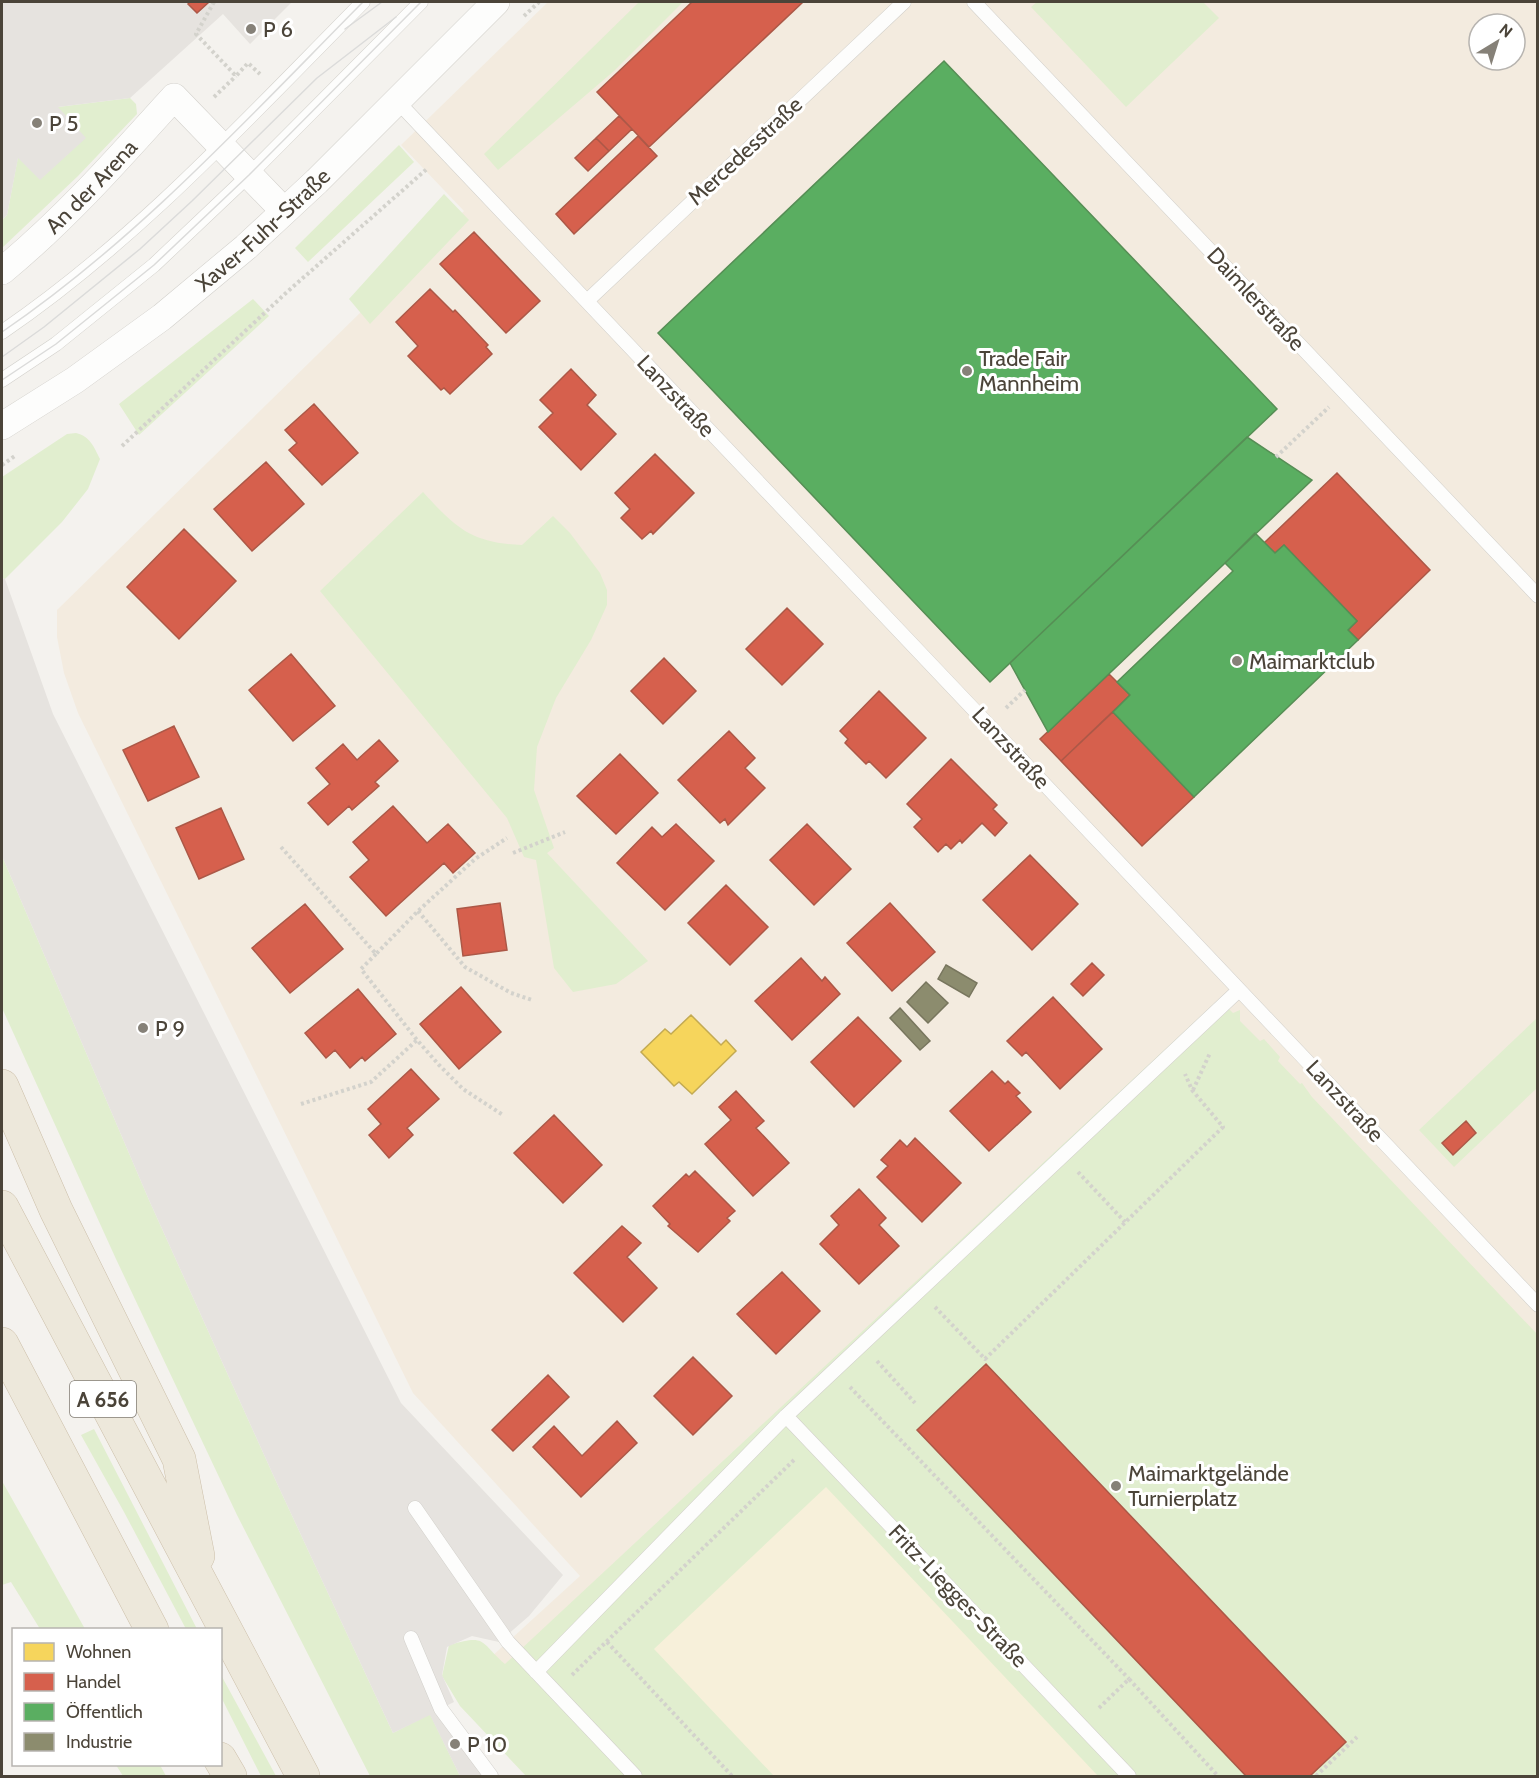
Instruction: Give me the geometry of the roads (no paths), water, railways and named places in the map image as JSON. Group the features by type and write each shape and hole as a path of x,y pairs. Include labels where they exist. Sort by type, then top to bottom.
{"highway":[{"path":"2,1086 56,1210 179,1459 204,1591"},
{"name":"A 656","path":"2,1207 303,1776"},
{"name":"A 656","path":"2,1344 151,1628"},
{"path":"2,1373 47,1430"},
{"path":"222,1762 230,1776"}],"street":[{"name":"Xaver-Fuhr-Straße","path":"2,426 75,380 162,317 246,247 496,2"},
{"name":"An der Arena","path":"2,270 40,239 120,157 174,97 221,145"},
{"path":"221,145 284,211"}],"lane":[{"path":"2,332 32,311 110,248 178,187 363,2"},
{"path":"2,380 56,344 145,272 249,175 421,2"},
{"name":"Mercedesstraße","path":"587,301 904,2"},
{"name":"Daimlerstraße","path":"974,2 1538,596"},
{"name":"Lanzstraße","path":"397,101 1538,1305"},
{"path":"536,1672 786,1416 1239,990"},
{"name":"Fritz-Liegges-Straße","path":"786,1416 1129,1776"},
{"path":"415,1508 508,1642 635,1776"},
{"path":"411,1638 441,1709 491,1776"}],"tram line":[{"path":"2,332 99,258 190,176 363,2"},
{"path":"345,29 382,2"},
{"path":"2,380 56,344 154,265 249,175 421,2"},
{"path":"2,357 44,327 140,249 317,78 396,17"}],"place":[{"name":"P 6","path":"251,29"},
{"name":"P 5","path":"37,123"},
{"name":"Trade Fair Mannheim","path":"967,371"},
{"name":"Maimarktclub","path":"1237,661"},
{"name":"P 9","path":"143,1028"},
{"name":"Maimarktgelände Turnierplatz","path":"1116,1486"},
{"name":"P 10","path":"455,1744"}]}
